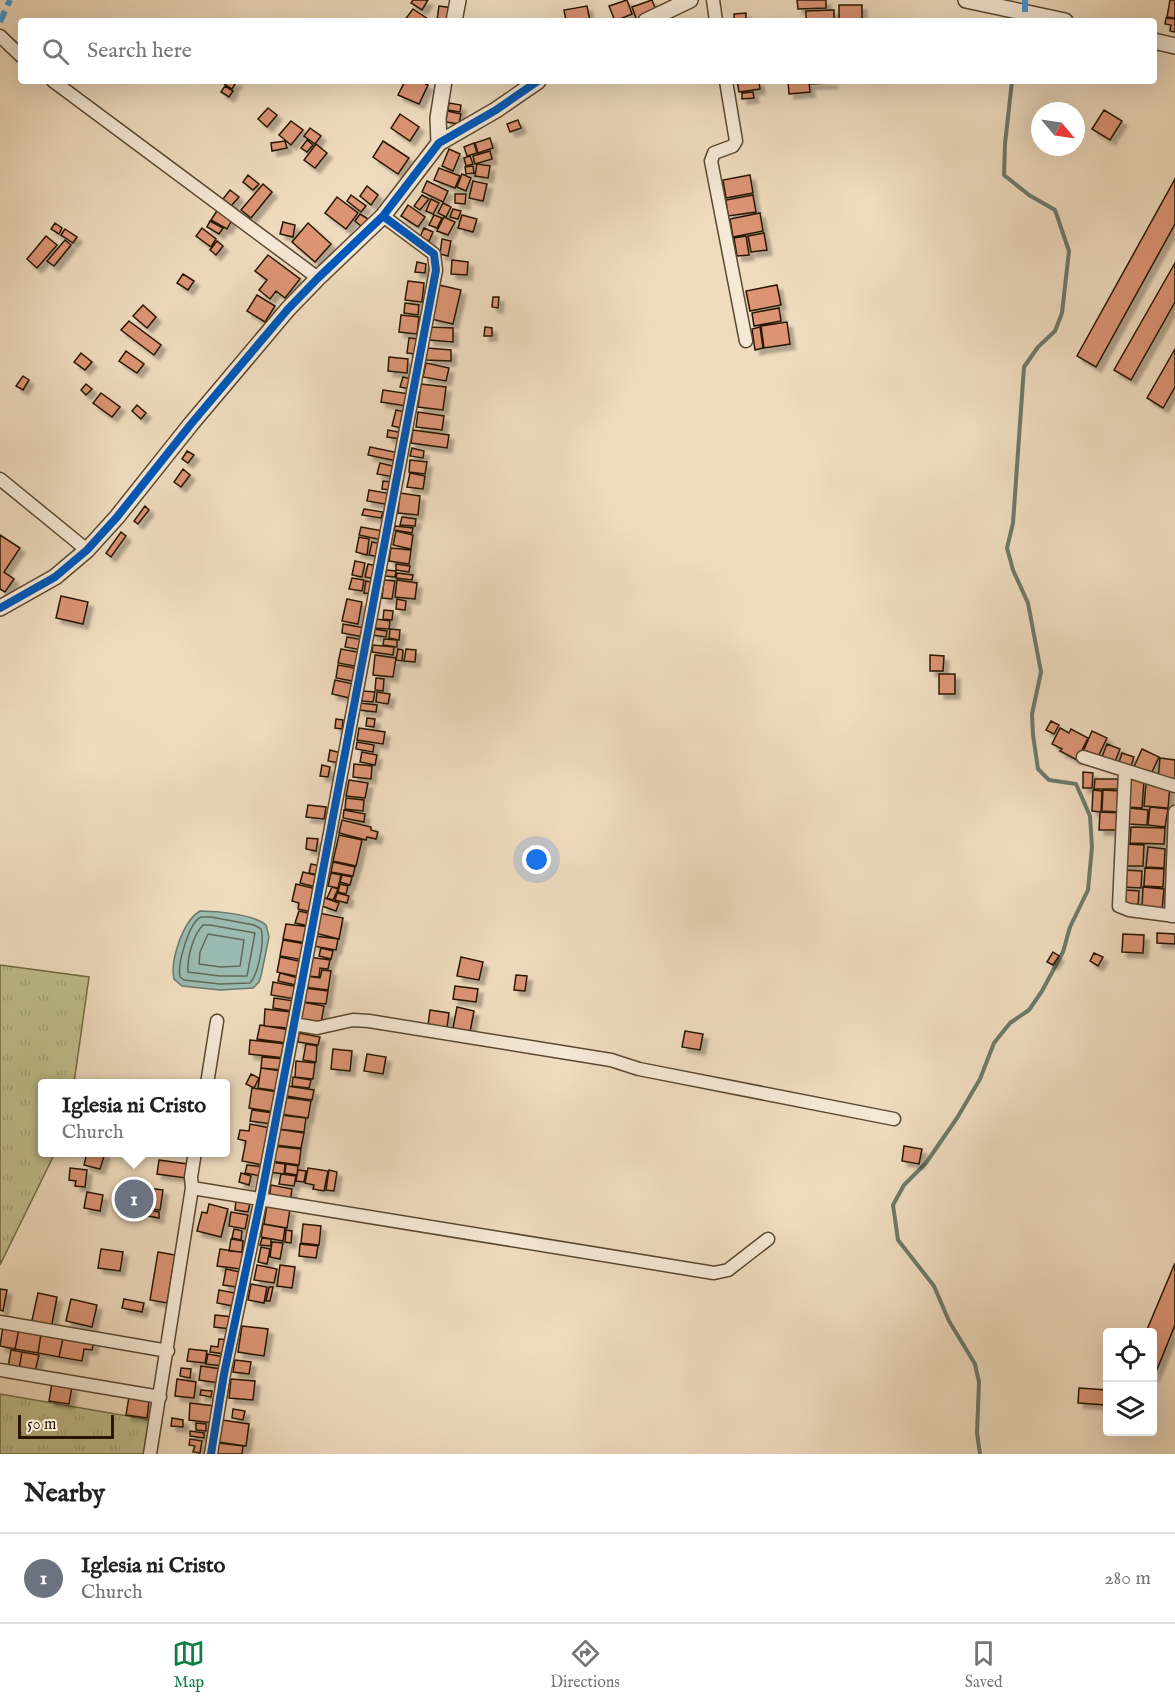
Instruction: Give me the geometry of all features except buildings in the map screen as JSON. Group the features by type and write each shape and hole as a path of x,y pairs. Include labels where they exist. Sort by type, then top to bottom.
{"street":[{"path":"455,18 458,0"},
{"path":"652,18 690,0"},
{"path":"713,0 716,18"},
{"path":"966,0 1051,18"},
{"path":"0,36 18,53"},
{"path":"1157,42 1175,46"},
{"path":"57,84 318,278"},
{"path":"439,143 438,118 444,84"},
{"path":"3,603 55,577 87,550 117,517 191,424 288,309 384,216 439,143 496,110 534,84"},
{"path":"726,84 736,141 733,146 714,153 711,161 746,341"},
{"path":"211,1454 224,1374 261,1198 436,270 434,254 384,216"},
{"path":"0,479 87,550"},
{"path":"1083,757 1175,786"},
{"path":"1125,772 1119,906 1130,910 1173,916 1175,812"},
{"path":"294,1024 317,1028 353,1020 369,1021 610,1060 639,1069 894,1119"},
{"path":"208,1079 217,1021"},
{"path":"150,1454 168,1351 192,1188 194,1157"},
{"path":"192,1188 714,1273 728,1270 768,1239"},
{"path":"0,1322 168,1351"},
{"path":"0,1370 160,1397"}],"green space":[{"path":"0,965 89,977 75,1079 38,1079 38,1157 53,1157 0,1265"},
{"path":"0,1394 151,1420 145,1454 0,1454"}],"water":[{"path":"200,911 244,916 266,925 269,937 261,976 253,988 220,990 182,986 174,979 174,962 179,942 188,923"}],"waterway":[{"path":"980,1454 977,1433 979,1382 975,1364 949,1321 934,1286 898,1240 893,1205 904,1185 926,1163 957,1118 980,1079 994,1043 1010,1023 1029,1010 1042,991 1063,952 1070,927 1088,890 1092,847 1090,816 1076,784 1049,780 1038,769 1032,714 1041,672 1028,603 1013,570 1007,548 1013,523 1024,367 1038,347 1055,331 1062,313 1069,251 1055,210 1029,195 1004,175 1012,84"}],"marked path":[{"path":"0,22 10,0"},
{"path":"1025,0 1025,12"}],"cycle path":[{"path":"0,608 55,577 87,550 117,517 191,424 288,309 383,216 439,143 496,110 534,84"},
{"path":"211,1454 224,1374 261,1198 436,270 434,254 383,216"}],"place":[{"name":"Iglesia ni Cristo","path":"134,1199"}]}
